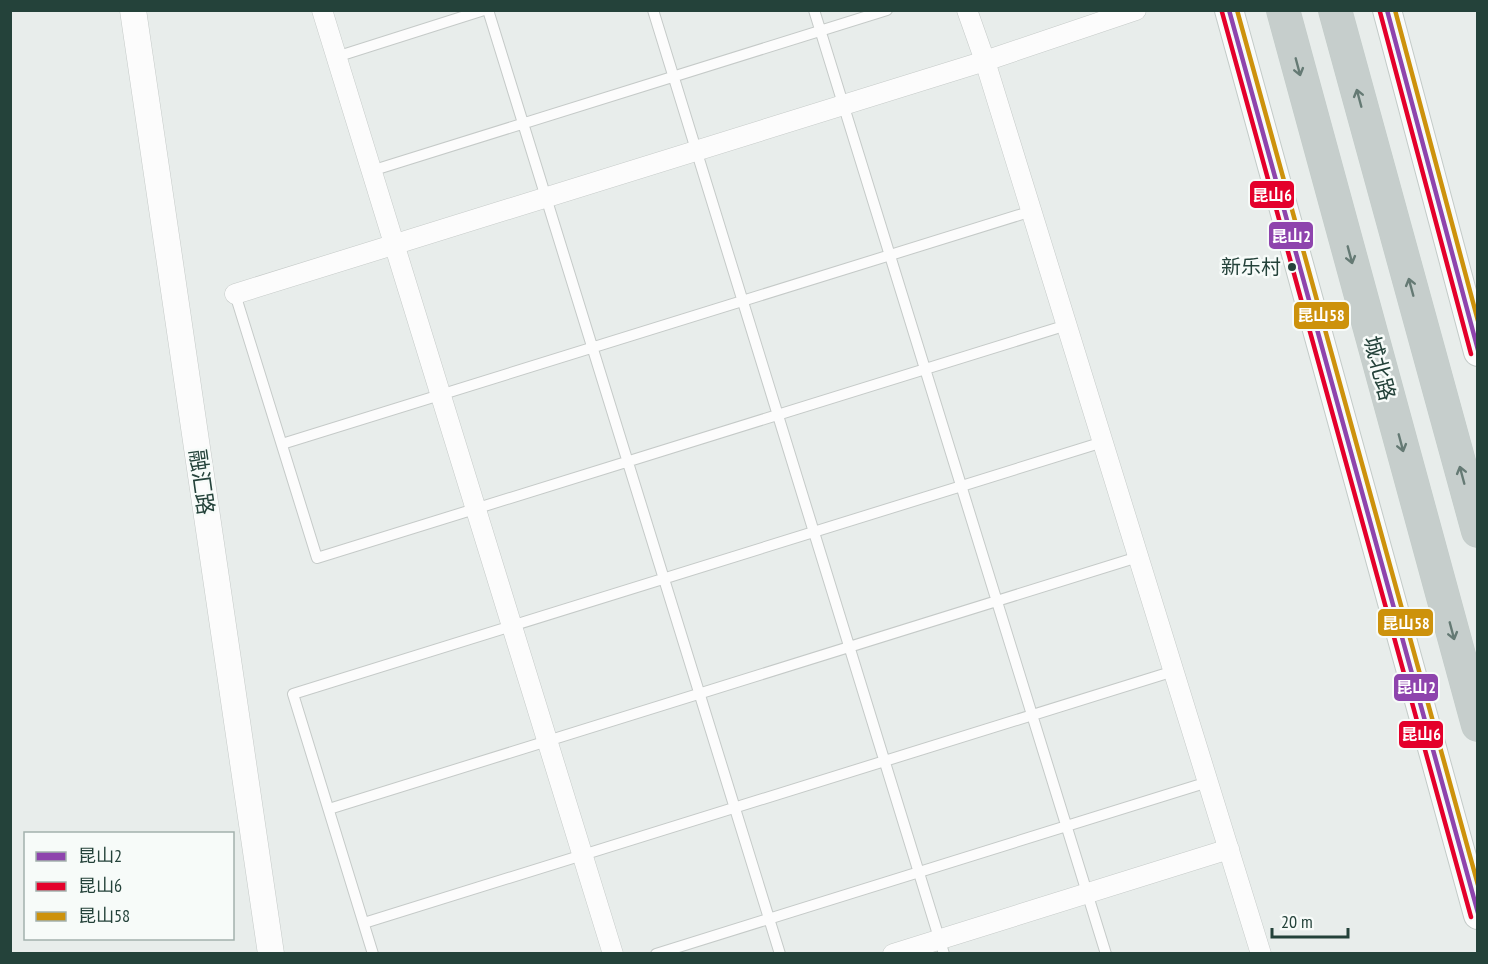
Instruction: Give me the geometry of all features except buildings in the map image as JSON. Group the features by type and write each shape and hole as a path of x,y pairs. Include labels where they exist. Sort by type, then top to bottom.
{"highway":[{"name":"城北路","path":"1283,10 1478,725"},
{"path":"1335,10 1478,531"}],"main road":[{"path":"1229,10 1478,915"},
{"path":"1388,10 1478,352"}],"street":[{"name":"融汇路","path":"133,10 271,954"},
{"path":"322,10 613,954"},
{"path":"967,10 1032,211 1261,954"},
{"path":"235,294 985,61 1136,10"},
{"path":"894,954 942,946 1087,893 1229,849"}],"lane":[{"path":"336,57 486,10 524,124 780,954"},
{"path":"653,10 942,946"},
{"path":"814,10 1106,954"},
{"path":"371,171 886,10"},
{"path":"282,444 1032,211"},
{"path":"235,294 317,558 1067,325"},
{"path":"374,954 293,694 1103,442"},
{"path":"329,809 1138,557"},
{"path":"364,923 1174,670"},
{"path":"656,954 1208,782"}],"transit line":[{"name":"昆山2","path":"1229,10 1478,913"},
{"name":"昆山58","path":"1237,10 1478,885"},
{"name":"昆山2","path":"1387,10 1478,350"},
{"name":"昆山58","path":"1395,10 1478,321"},
{"name":"昆山6","path":"1222,12 1471,917"},
{"name":"昆山6","path":"1380,12 1471,354"}],"place":[{"name":"新乐村","path":"1292,267"}]}
